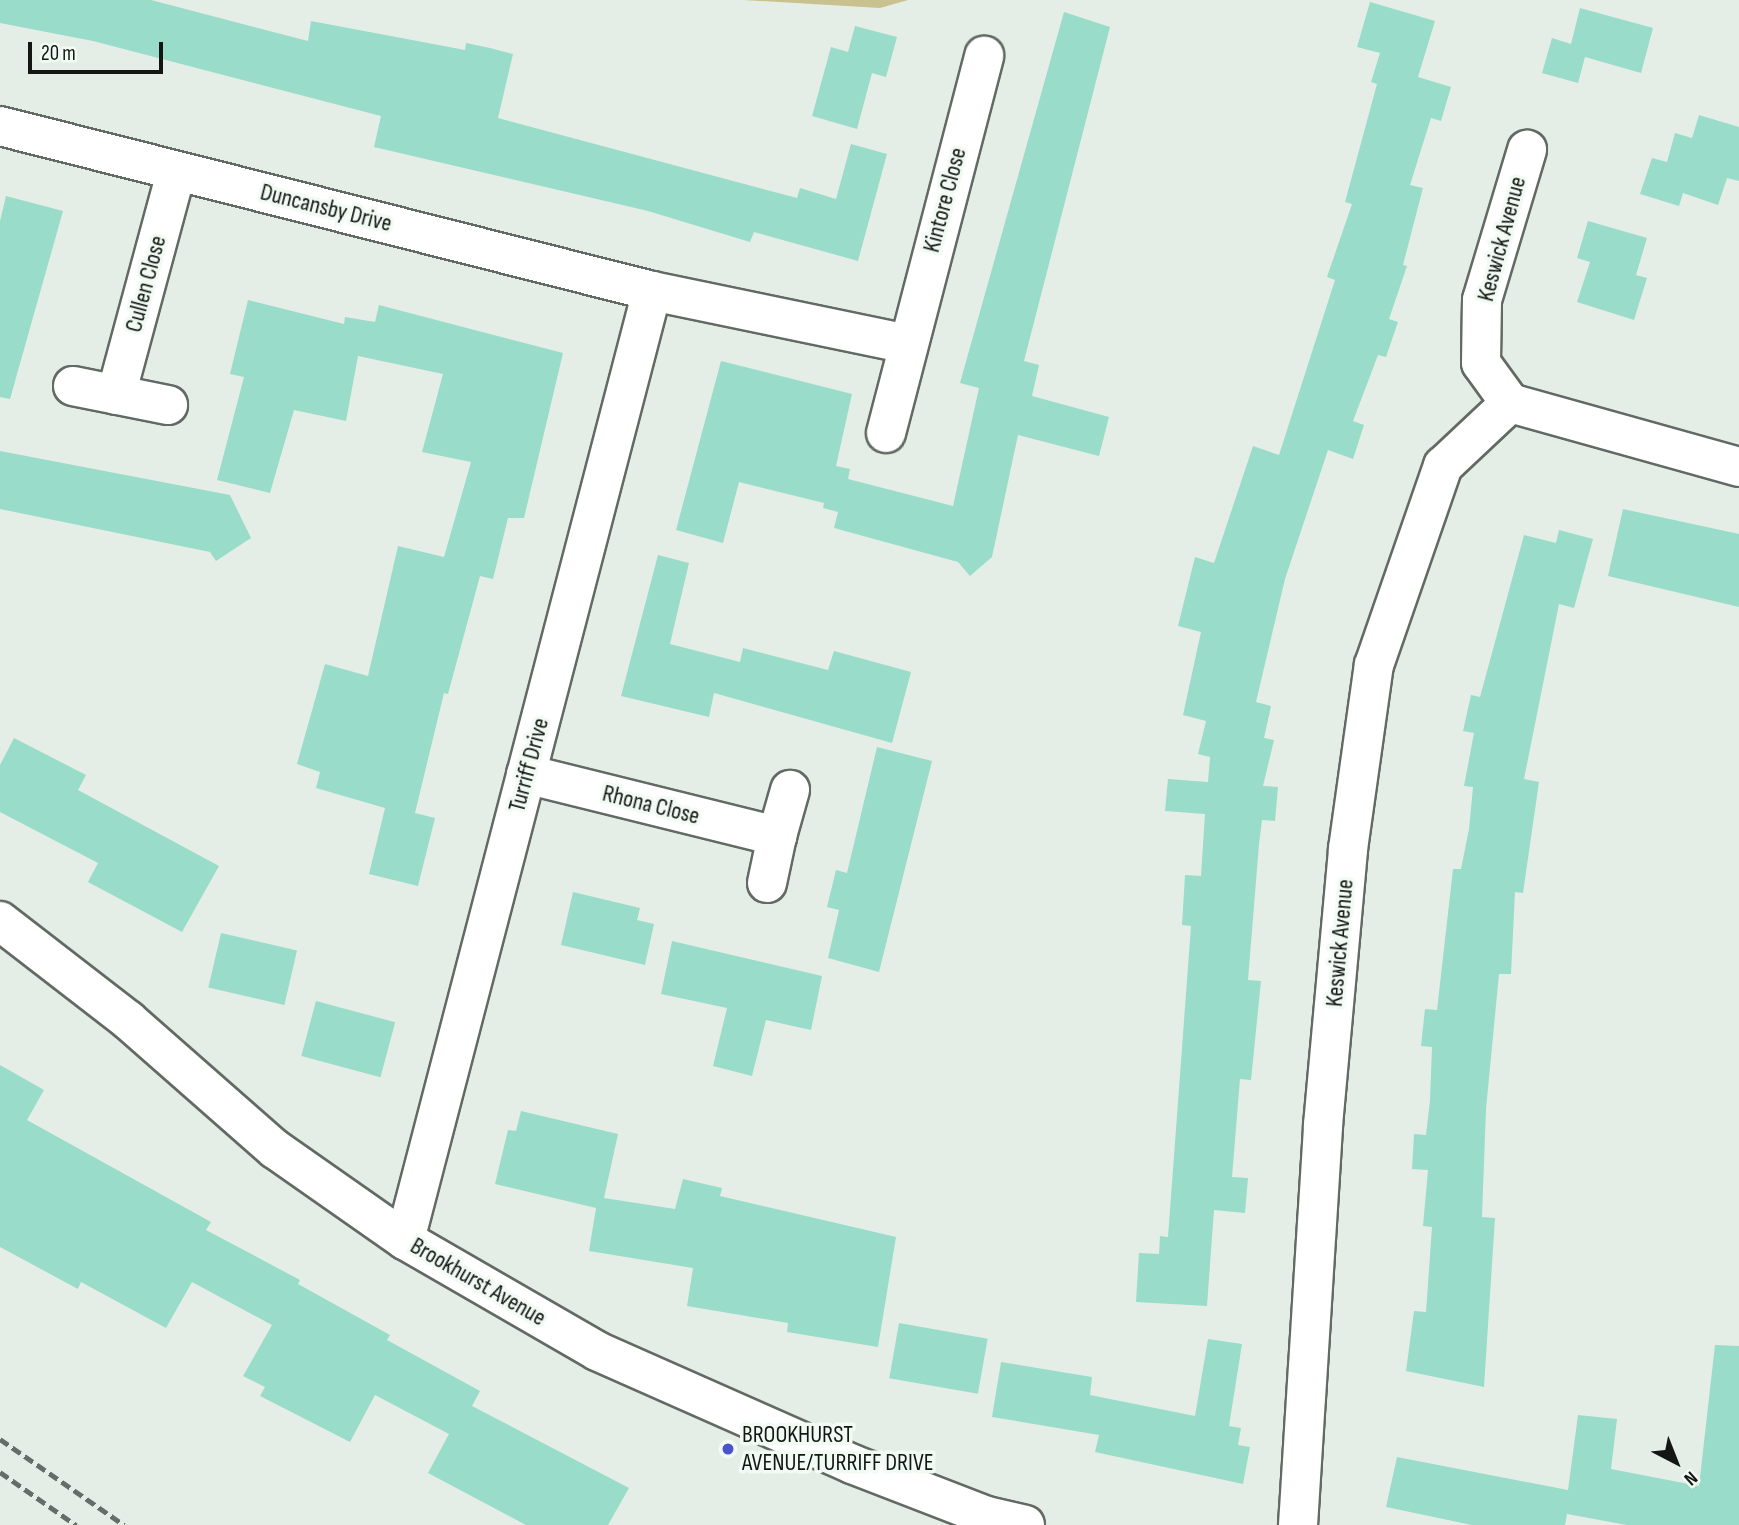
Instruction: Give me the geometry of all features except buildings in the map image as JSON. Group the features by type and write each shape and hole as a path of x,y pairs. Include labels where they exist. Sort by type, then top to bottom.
{"street":[{"name":"Kintore Close","path":"886,433 984,56"},
{"name":"Duncansby Drive","path":"0,126 176,173 652,291"},
{"name":"Keswick Avenue","path":"1298,1525 1323,1125 1348,849 1374,665 1443,466 1510,403 1481,363 1482,300 1527,150"},
{"name":"Cullen Close","path":"116,395 176,173"},
{"path":"652,291 907,344"},
{"name":"Turriff Drive","path":"405,1240 652,291"},
{"path":"73,386 168,405"},
{"path":"1510,403 1739,467"},
{"name":"Rhona Close","path":"526,774 776,836"},
{"path":"767,883 776,836 790,790"},
{"name":"Brookhurst Avenue","path":"0,921 128,1020 275,1149 405,1240 597,1351 852,1464 987,1516 1025,1525"}],"shaded area":[{"path":"743,0 908,0 880,8"}],"railway":[{"path":"0,1439 124,1525"},
{"path":"0,1472 76,1525"}],"place":[{"name":"BROOKHURST AVENUE/TURRIFF DRIVE","path":"728,1449"}]}
